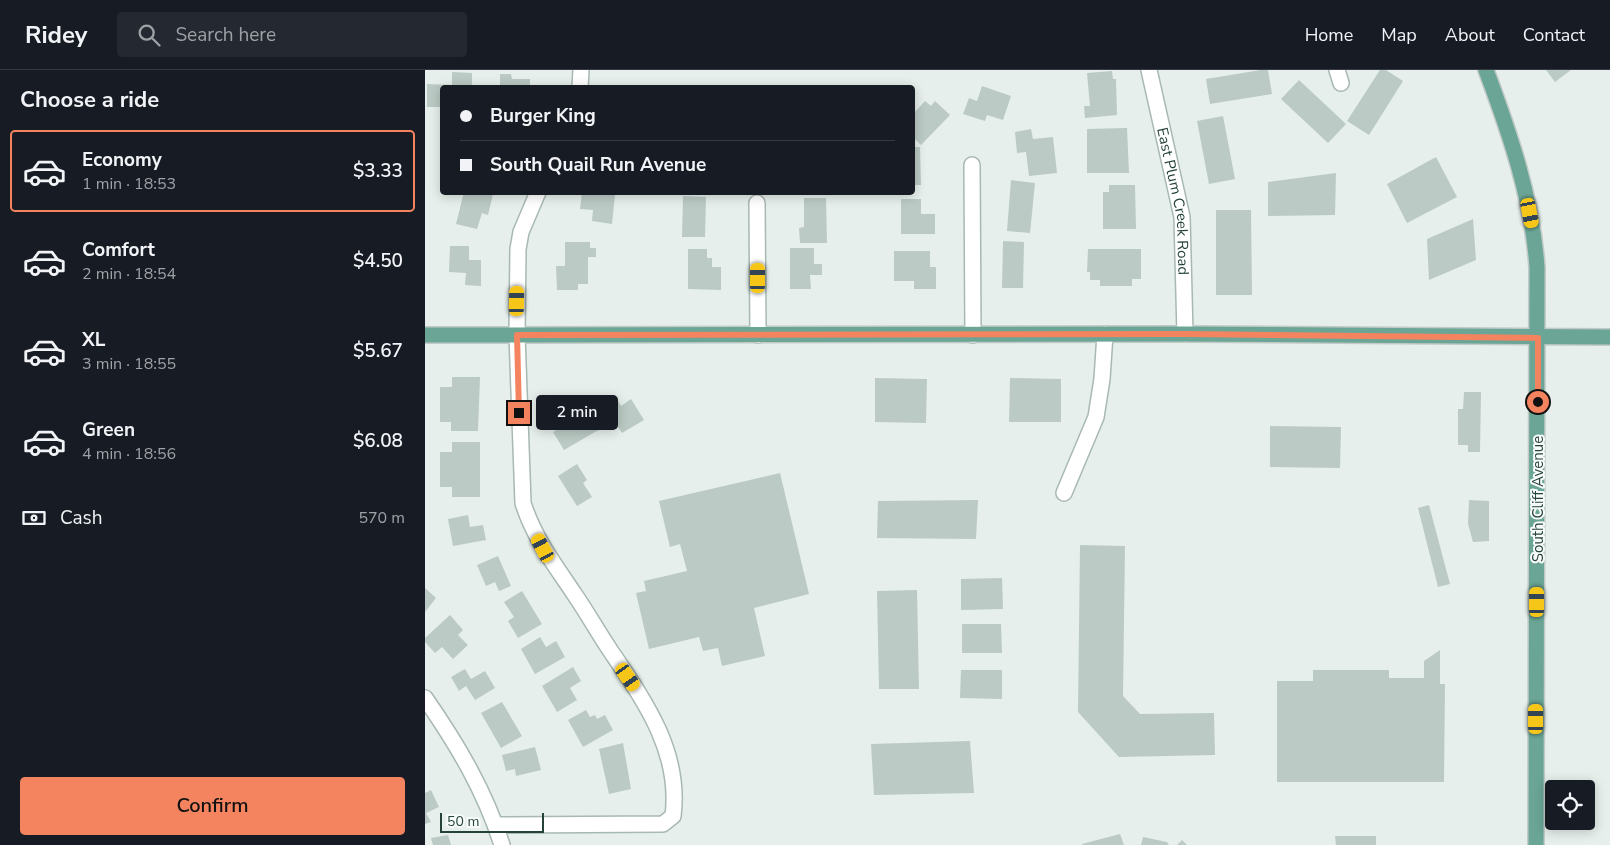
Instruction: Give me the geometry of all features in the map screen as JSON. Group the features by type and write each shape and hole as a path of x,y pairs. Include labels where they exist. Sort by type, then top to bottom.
{"main road":[{"name":"South Cliff Avenue","path":"1486,70 1507,127 1527,199 1536,258 1538,338 1536,845"},
{"path":"425,335 1185,334 1538,338 1610,337"}],"street":[{"path":"581,70 581,85"},
{"name":"East Plum Creek Road","path":"1149,70 1182,217 1185,334"},
{"path":"972,164 973,335"},
{"path":"496,825 663,824 673,816 674,786 665,742 638,692 543,548 529,523 523,503 517,335 518,249 521,232 537,195"},
{"path":"757,203 758,335"},
{"path":"1064,493 1096,416 1102,379 1105,334"},
{"path":"425,698 471,770 496,825 502,845"}],"building":[{"path":"1268,70 1272,94 1210,104 1206,79"},
{"path":"1380,70 1386,70 1403,81 1369,135 1347,121"},
{"path":"1546,70 1571,70 1555,82"},
{"path":"1112,71 1113,79 1116,79 1117,115 1085,118 1084,106 1090,106 1087,73"},
{"path":"452,72 472,73 472,85 452,85"},
{"path":"500,74 511,74 512,79 530,79 530,85 500,85"},
{"path":"1299,80 1346,124 1328,143 1281,99"},
{"path":"427,84 452,85 440,85 440,107 427,107"},
{"path":"982,86 1011,96 1003,120 987,115 985,121 963,114 969,98 977,101"},
{"path":"925,101 931,106 935,101 950,115 921,145 915,139 915,112"},
{"path":"1223,116 1235,179 1209,184 1197,121"},
{"path":"1127,128 1129,173 1087,173 1087,129"},
{"path":"1031,129 1033,139 1053,137 1057,173 1029,176 1026,152 1017,153 1015,132"},
{"path":"915,147 920,147 921,185 915,185"},
{"path":"1436,157 1457,197 1407,223 1387,184"},
{"path":"1336,173 1335,215 1268,216 1268,182"},
{"path":"1011,180 1035,183 1030,233 1007,231"},
{"path":"1109,185 1135,185 1136,229 1103,229 1103,192 1109,192"},
{"path":"463,195 493,195 488,215 482,213 477,229 456,224"},
{"path":"582,195 615,195 612,224 592,221 593,210 580,209"},
{"path":"683,196 706,197 705,237 682,237"},
{"path":"804,198 826,198 827,243 800,243 799,228 804,227"},
{"path":"901,199 921,199 921,214 935,214 935,234 901,234"},
{"path":"1216,210 1251,210 1252,295 1216,295"},
{"path":"1473,219 1476,260 1429,280 1427,239"},
{"path":"1003,241 1024,242 1023,288 1002,288"},
{"path":"565,242 590,242 590,248 596,248 596,257 588,257 588,284 578,284 578,290 557,290 556,266 565,266"},
{"path":"450,246 469,246 469,260 481,260 481,286 465,285 466,273 449,272"},
{"path":"790,248 814,248 814,264 822,264 822,275 810,275 811,289 790,289"},
{"path":"688,249 707,249 707,258 712,258 712,267 721,267 721,290 688,289"},
{"path":"1088,249 1141,249 1141,279 1132,279 1132,286 1100,286 1100,280 1090,280 1090,272 1087,272"},
{"path":"894,251 930,251 930,267 936,267 936,289 914,289 914,281 894,281"},
{"path":"452,377 480,377 478,431 451,431 451,422 440,422 440,387 452,387"},
{"path":"875,378 927,379 926,423 875,422"},
{"path":"1010,378 1061,379 1061,422 1009,422"},
{"path":"1464,392 1481,392 1480,452 1468,452 1468,445 1458,445 1458,409 1463,409"},
{"path":"602,399 606,408 618,401 621,406 631,399 644,420 622,433 614,421 564,450 553,432 564,426 560,420 582,407 584,410"},
{"path":"1270,426 1341,427 1340,468 1270,467"},
{"path":"452,442 480,442 480,497 452,497 452,487 440,487 440,452 452,452"},
{"path":"577,464 587,480 583,483 592,497 577,506 558,476"},
{"path":"780,473 809,594 754,608 765,656 722,666 718,648 703,651 699,637 649,649 636,593 646,591 644,581 687,571 680,544 670,547 659,501"},
{"path":"978,500 976,539 877,538 878,501"},
{"path":"1469,500 1489,501 1489,541 1473,542 1468,524"},
{"path":"1429,505 1450,584 1438,587 1418,508"},
{"path":"468,515 470,527 483,525 486,540 453,546 448,519"},
{"path":"1080,545 1125,546 1123,696 1140,714 1214,713 1215,755 1119,757 1078,712"},
{"path":"498,556 511,586 499,591 495,582 486,586 477,565"},
{"path":"1002,578 1003,609 961,610 961,579"},
{"path":"425,588 436,598 425,612"},
{"path":"917,590 919,689 879,689 877,591"},
{"path":"522,591 542,624 518,638 508,621 514,617 504,602"},
{"path":"450,615 463,630 458,635 468,645 453,659 442,647 435,653 425,642 425,638"},
{"path":"962,624 1001,624 1002,653 962,653"},
{"path":"540,637 546,647 556,641 565,657 535,674 521,649"},
{"path":"1440,650 1440,684 1445,684 1444,782 1277,782 1277,681 1313,681 1313,670 1389,670 1389,678 1424,678 1424,661"},
{"path":"573,667 581,681 570,688 577,700 557,712 542,686"},
{"path":"465,669 471,679 485,671 495,688 475,700 466,686 459,691 451,677"},
{"path":"961,670 1002,670 1002,699 960,698"},
{"path":"502,702 522,736 501,748 481,713"},
{"path":"586,710 590,717 595,715 597,719 605,715 613,730 583,747 568,720"},
{"path":"970,741 974,793 874,795 871,744"},
{"path":"623,743 631,789 609,794 599,749"},
{"path":"535,747 541,770 516,776 515,769 506,771 502,755"},
{"path":"431,790 439,807 426,813 431,822 425,824 425,793"},
{"path":"1120,834 1124,845 1082,845 1082,844"},
{"path":"448,835 451,845 433,845 431,838"},
{"path":"1335,836 1376,836 1376,845 1336,845"},
{"path":"1143,837 1167,842 1169,845 1141,845"},
{"path":"1182,840 1187,845 1177,845"}],"route":[{"path":"519,413 517,335 1185,334 1538,338 1538,402"}]}
